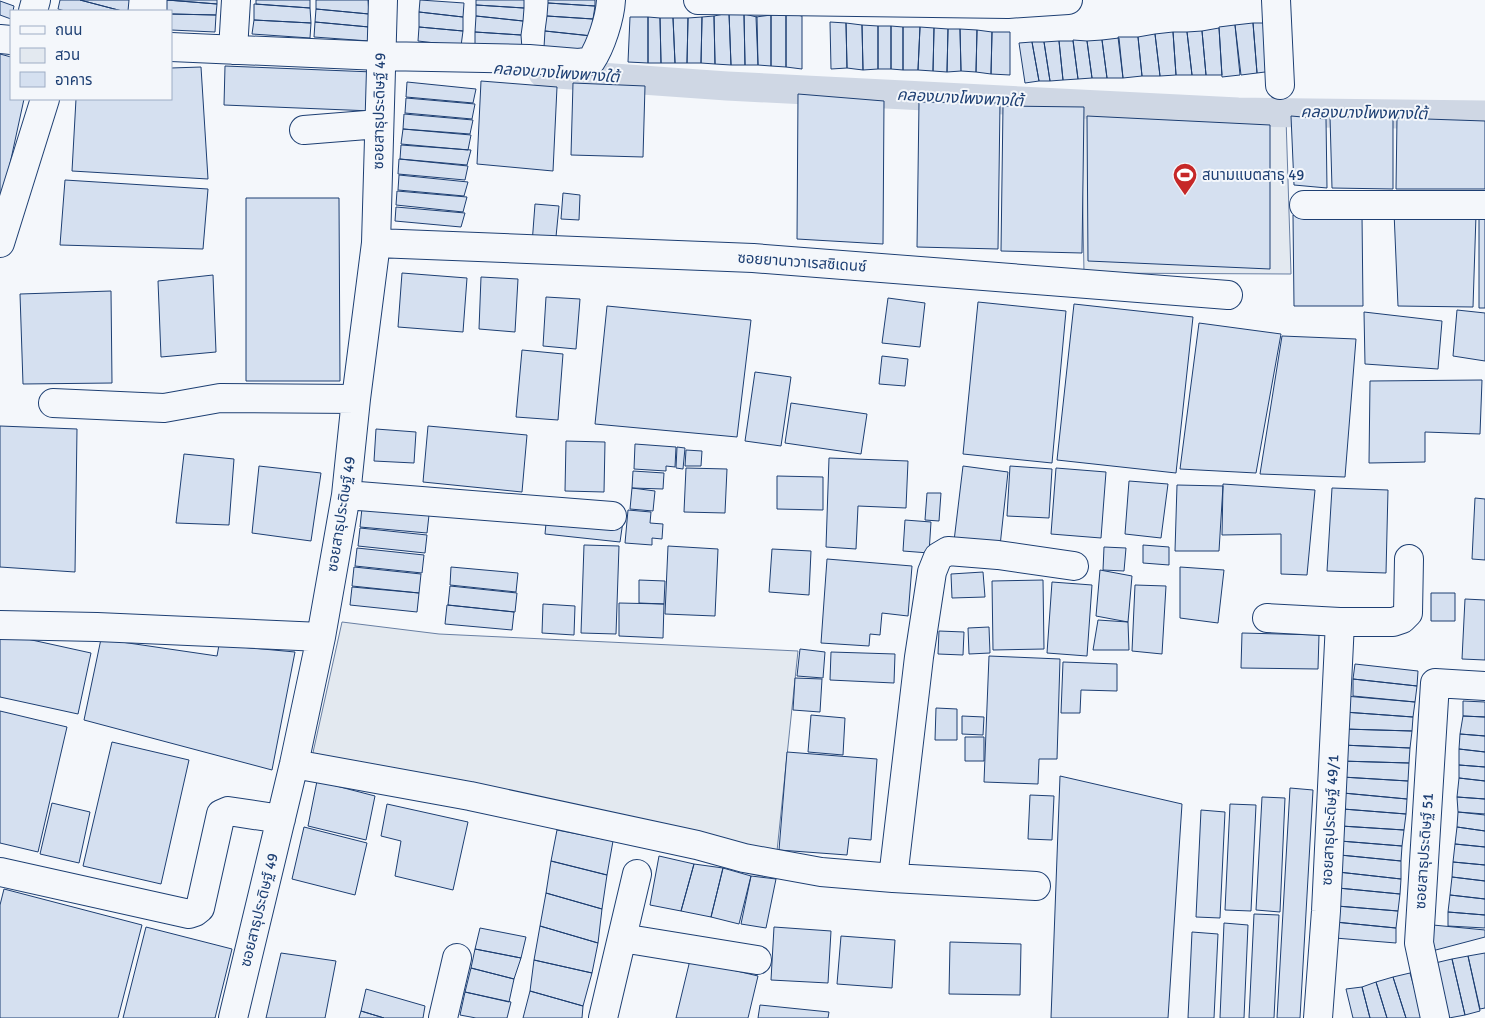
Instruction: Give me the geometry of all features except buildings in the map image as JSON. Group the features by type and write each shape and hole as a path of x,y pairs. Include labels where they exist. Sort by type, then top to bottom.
{"street":[{"path":"233,50 236,0"},
{"name":"ซอยสาธุประดิษฐ์ 49","path":"233,1018 294,764 321,637 346,495 376,243 383,0"},
{"path":"172,47 380,56 529,59 578,63 591,61 597,52 611,8 611,0"},
{"path":"698,0 1008,4 1068,0"},
{"path":"1276,0 1280,85"},
{"path":"0,243 45,100"},
{"path":"304,130 379,124"},
{"path":"1304,205 1485,205"},
{"name":"ซอยยานาวาเรสซิเดนซ์","path":"376,243 753,258 1228,295"},
{"path":"53,403 164,408 220,398 356,399"},
{"path":"346,495 612,516"},
{"path":"893,878 919,656 932,572 938,557 948,551 998,555 1074,566"},
{"path":"1267,618 1340,622 1393,622 1402,619 1408,613 1409,560"},
{"name":"ซอยสาธุประดิษฐ์ 49/1","path":"1318,1018 1326,911 1340,622"},
{"path":"0,625 97,627 321,637"},
{"name":"ซอยสาธุประดิษฐ์ 51","path":"1435,1018 1419,943 1435,683 1485,686"},
{"path":"294,764 470,796 697,845 754,860 821,872 1036,886"},
{"path":"0,872 189,914 200,908 221,814 228,811 281,819"},
{"path":"604,1018 637,874"},
{"path":"622,938 757,960"},
{"path":"443,1018 456,958"}],"green space":[{"name":"สนามแบตสาธุ 49","path":"1081,111 1286,118 1291,274 1084,273"},
{"path":"342,622 439,634 798,651 777,851 312,757"}],"waterway":[{"name":"คลองบางโพงพางใต้","path":"543,73 727,86 1238,112 1485,115"}],"place":[{"name":"สนามแบตสาธุ 49","path":"1185,196"}]}
